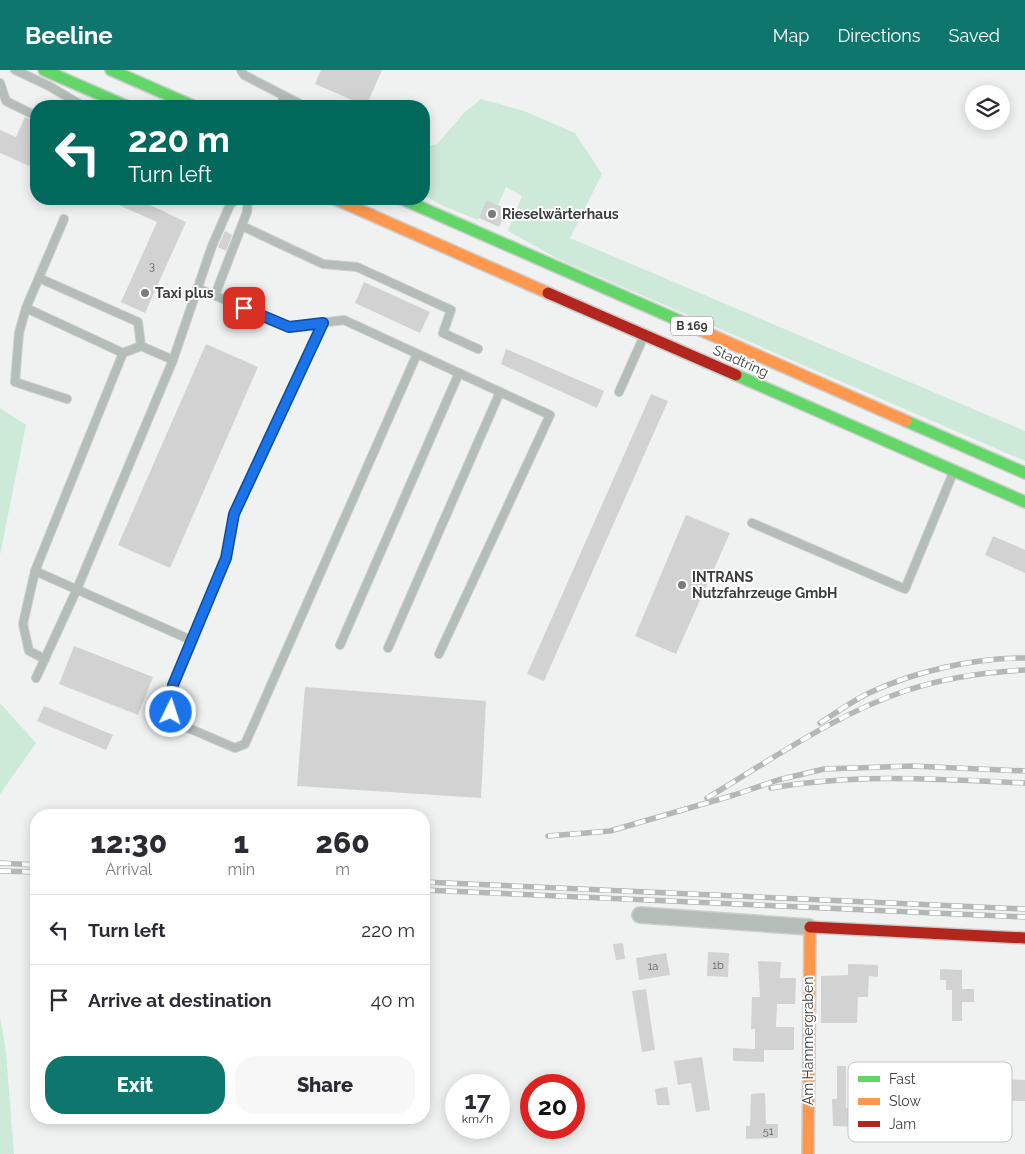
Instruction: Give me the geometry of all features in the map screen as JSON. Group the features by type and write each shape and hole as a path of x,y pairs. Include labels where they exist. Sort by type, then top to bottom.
{"main road":[{"path":"44,70 112,100"},
{"path":"111,70 179,100"},
{"name":"Stadtring","path":"349,205 1025,502"},
{"name":"Stadtring","path":"416,205 1025,473"},
{"path":"809,927 1025,938"},
{"name":"Am Hammergraben","path":"808,1154 809,927"}],"street":[{"path":"645,335 656,311"},
{"path":"954,471 964,446"},
{"path":"640,915 809,927"}],"lane":[{"path":"15,70 73,100"},
{"path":"241,70 244,75 291,100"},
{"path":"0,83 6,101 30,113"},
{"path":"36,678 77,589 174,360 197,288 230,205"},
{"path":"215,295 242,226 248,205"},
{"path":"64,219 26,308 19,333 15,382 67,399"},
{"path":"242,226 323,264 357,267 451,310 443,333 478,349"},
{"path":"39,278 138,322 141,346"},
{"path":"197,288 289,327 344,320 550,415 439,654"},
{"path":"26,308 124,353"},
{"path":"323,323 234,514 226,558 173,685 171,712 179,724 235,748 246,744 417,354"},
{"path":"619,392 645,335"},
{"path":"45,658 29,651 24,624 34,571 124,353 141,346 174,360"},
{"path":"340,645 459,373"},
{"path":"388,648 500,392"},
{"path":"752,523 905,589 954,471"},
{"path":"34,571 191,640"}],"green space":[{"path":"481,99 524,111 575,133 602,174 570,238 1025,431 1025,461 558,259 508,231 522,196 506,187 498,205 486,200 478,220 430,199 430,146 437,144 464,113"},
{"path":"0,408 26,425 0,555"},
{"path":"0,703 36,743 0,794"},
{"path":"0,1016 6,1052 14,1154 0,1154"}],"building":[{"path":"321,70 382,70 369,100 352,100 315,84"},
{"path":"25,117 30,119 30,166 0,153 0,130 16,137"},
{"name":"Rieselwärterhaus","path":"486,200 507,209 499,227 479,218"},
{"path":"119,205 150,205 186,222 145,313 121,302 157,222"},
{"path":"225,231 232,235 226,251 218,247"},
{"path":"364,282 430,312 420,333 355,303"},
{"path":"206,344 258,367 170,568 118,545"},
{"path":"506,349 604,391 597,408 501,364"},
{"path":"651,394 668,401 544,681 527,674"},
{"name":"INTRANS Nutzfahrzeuge GmbH","path":"686,515 730,533 676,654 635,636"},
{"path":"993,536 1025,550 1025,573 985,555"},
{"path":"74,646 153,677 138,715 59,684"},
{"path":"305,687 486,701 481,798 297,786"},
{"path":"44,706 113,735 106,750 37,721"},
{"path":"623,943 625,959 616,960 613,944"},
{"path":"708,952 729,953 728,977 707,976"},
{"path":"666,953 670,975 639,980 636,958"},
{"path":"758,961 781,962 780,978 796,978 795,1004 777,1004 776,1027 794,1027 794,1050 764,1050 764,1062 733,1061 733,1048 755,1049 755,1029 751,1029 752,997 760,997"},
{"path":"848,964 878,965 878,977 869,976 868,997 858,997 857,1023 821,1023 821,976 848,975"},
{"path":"940,969 962,970 962,989 974,989 974,1002 962,1002 962,1021 952,1021 952,990 946,990 946,980 940,980"},
{"path":"646,989 655,1050 642,1052 632,991"},
{"path":"702,1057 710,1110 696,1112 691,1083 678,1085 674,1061"},
{"path":"837,1066 846,1066 848,1127 833,1126 832,1099 837,1099"},
{"path":"1012,1080 1025,1080 1025,1101 1012,1101"},
{"path":"667,1087 670,1105 657,1105 655,1089"},
{"path":"765,1093 766,1124 778,1124 778,1138 746,1139 746,1126 750,1126 751,1094"}],"railway":[{"path":"820,723 863,696 906,678 965,663 1025,658"},
{"path":"707,798 803,739 853,712 879,701 919,686 949,679 995,672 1025,670"},
{"path":"548,836 610,831 734,795 778,780 824,769 912,766 1025,771"},
{"path":"771,788 834,780 898,778 1025,783"},
{"path":"0,863 30,865"},
{"path":"0,871 30,872"},
{"path":"430,882 1025,909"},
{"path":"430,890 1025,917"}],"traffic: fast":[{"path":"44,70 112,100"},
{"path":"111,70 179,100"},
{"path":"416,205 680,321"},
{"path":"736,375 1025,502"},
{"path":"906,421 1025,473"}],"traffic: slow":[{"path":"349,205 548,293"},
{"path":"680,321 906,421"},
{"path":"808,1154 810,927"}],"traffic: jam":[{"path":"548,293 736,375"},
{"path":"810,927 1025,938"}],"place":[{"name":"Rieselwärterhaus","path":"492,214"},
{"name":"Taxi plus","path":"145,293"},
{"name":"INTRANS Nutzfahrzeuge GmbH","path":"682,585"}],"route":[{"path":"171,712 173,685 226,558 234,514 323,323 289,327 244,308"}]}
